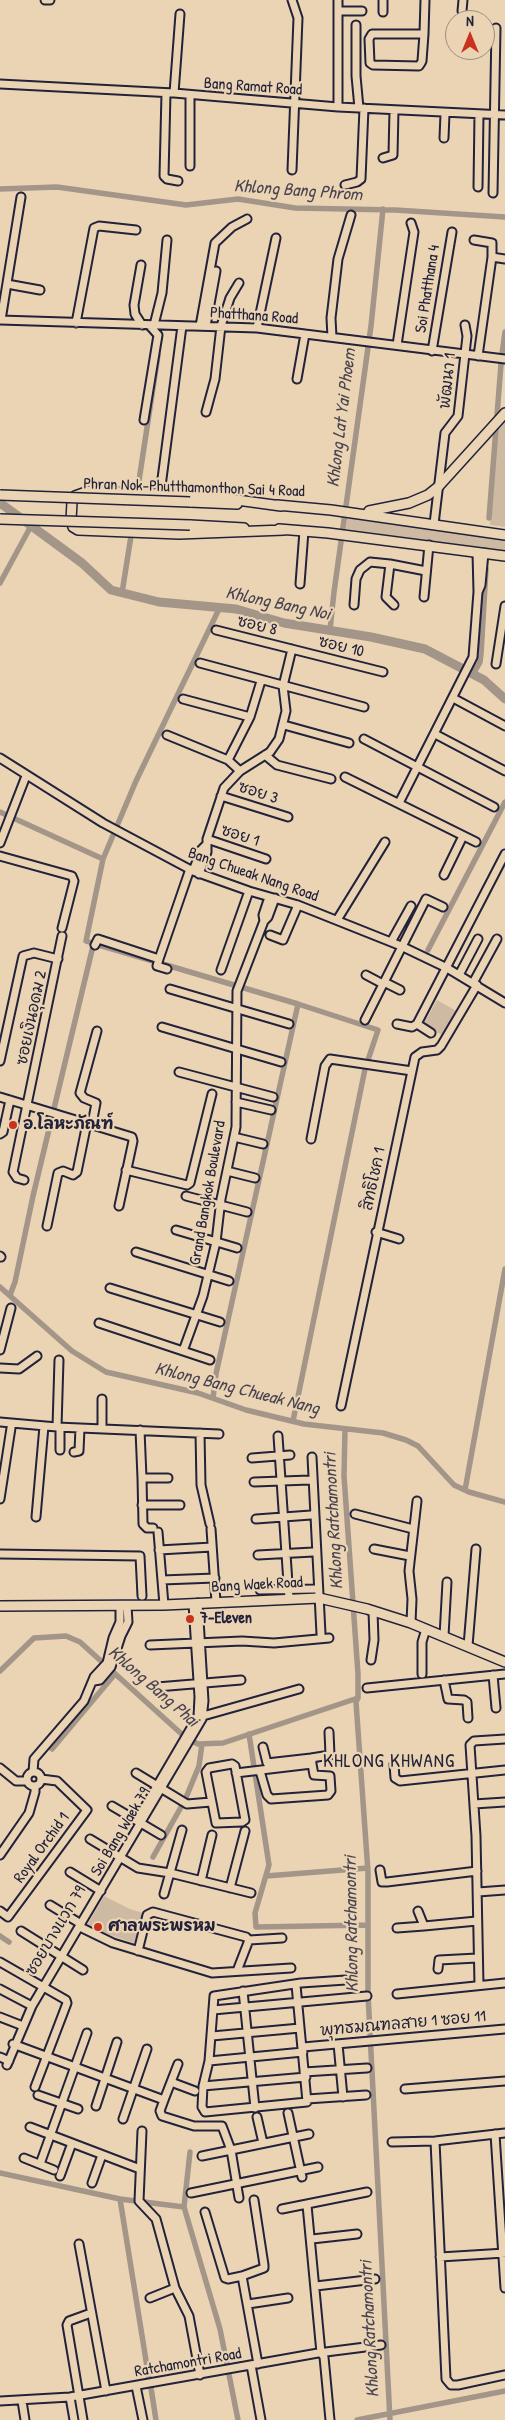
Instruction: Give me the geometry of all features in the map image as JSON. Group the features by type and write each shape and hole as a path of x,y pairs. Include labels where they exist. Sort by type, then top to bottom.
{"main road":[{"path":"354,513 384,510 409,504 428,495 438,487 505,412"},
{"path":"281,506 222,496 81,492 75,496 72,502 73,527 78,530 192,535 284,530"},
{"name":"Phran Nok-Phutthamonthon Sai 4 Road","path":"0,495 281,506 354,513 505,535"},
{"path":"0,519 304,531 429,545 505,558"},
{"name":"Bang Waek Road","path":"0,1606 196,1604 289,1594 337,1601 370,1610 426,1628 505,1662"}],"street":[{"path":"45,0 50,0"},
{"path":"292,0 298,18 292,170"},
{"path":"338,0 338,107"},
{"path":"383,0 383,12"},
{"path":"424,34 372,34 369,39 370,63 373,65 418,66 422,61 424,34 425,0"},
{"path":"338,11 362,11"},
{"path":"174,93 180,14"},
{"path":"345,184 357,182 360,179 361,108 356,76 356,25"},
{"path":"493,193 496,28"},
{"name":"Bang Ramat Road","path":"0,84 174,93 190,96 445,114 505,115"},
{"path":"166,93 164,174 167,179 178,181"},
{"path":"190,96 190,166"},
{"path":"383,158 393,154 394,110"},
{"path":"444,138 445,114"},
{"path":"478,188 479,114"},
{"path":"1,320 22,197"},
{"path":"332,337 331,318 338,259 350,216"},
{"path":"203,326 215,243 232,227 247,219"},
{"path":"397,345 414,232 411,223"},
{"path":"76,323 94,228 99,226 136,230"},
{"name":"Soi Phatthana 4","path":"432,351 452,232"},
{"path":"257,328 276,238"},
{"path":"148,325 162,294 167,240"},
{"path":"474,240 492,243 492,257 478,356"},
{"path":"492,257 505,259"},
{"path":"141,266 134,305 136,314 158,335 144,420"},
{"path":"203,326 216,271"},
{"path":"206,412 214,384 221,326 230,298 240,283"},
{"path":"7,284 40,290"},
{"name":"Phatthana Road","path":"1,320 257,328 505,359"},
{"name":"พัฒนา 1","path":"434,524 445,433 458,416 467,336 465,325"},
{"path":"160,494 182,326"},
{"path":"297,380 305,334"},
{"path":"300,584 304,531"},
{"path":"424,597 429,545"},
{"path":"399,804 473,657 478,592 481,585 485,554"},
{"path":"354,605 356,579 360,570 370,562 377,561 426,571"},
{"path":"390,564 386,597 394,605"},
{"path":"496,664 505,606"},
{"name":"ซอย 8","path":"216,630 292,649"},
{"path":"158,961 201,850 206,842 224,788 240,771 266,755 279,739 286,711 283,686 292,649"},
{"name":"ซอย 10","path":"292,649 383,672"},
{"path":"200,663 261,681 364,707"},
{"path":"228,760 250,717 261,681"},
{"path":"453,698 505,726"},
{"path":"183,699 250,717"},
{"path":"284,725 349,743"},
{"path":"435,734 505,771"},
{"path":"167,735 228,760 240,771"},
{"path":"364,739 494,807"},
{"path":"266,755 277,765 331,779"},
{"name":"Bang Chueak Nang Road","path":"0,758 26,776 120,832 194,871 249,891 298,905 401,946 447,968 505,1003"},
{"path":"0,843 26,776"},
{"path":"345,777 476,842"},
{"name":"ซอย 3","path":"221,796 288,817"},
{"path":"0,816 10,817"},
{"path":"444,875 463,836"},
{"name":"ซอย 1","path":"206,842 266,858"},
{"path":"337,920 384,842"},
{"path":"397,1024 412,1027 417,1024 505,854"},
{"name":"ซอยเงินอุดม 2","path":"0,856 72,876 74,881 13,1172 17,1178 24,1180"},
{"path":"222,970 249,891"},
{"name":"Grand Bangkok Boulevard","path":"183,1351 196,1315 216,1242 220,1205 234,1137 237,991 264,921 263,915 272,897"},
{"path":"365,1020 426,899 443,907"},
{"path":"270,935 283,940 298,905"},
{"path":"391,942 411,906"},
{"path":"459,975 478,939"},
{"path":"475,984 497,939"},
{"path":"96,942 158,961 167,969"},
{"path":"0,1062 23,956 34,953 58,960"},
{"path":"366,975 400,990"},
{"name":"สิทธิโชค 1","path":"341,1406 376,1232 417,1054 437,1050 441,1046 475,984"},
{"path":"170,989 289,1024"},
{"path":"417,1024 431,1033"},
{"path":"162,1027 281,1062"},
{"path":"47,1226 58,1173 62,1171 73,1175 77,1172 96,1103 84,1098 80,1093 97,1031"},
{"path":"311,1139 325,1066 330,1060 412,1071"},
{"path":"179,1072 273,1097"},
{"path":"126,1170 188,1184 212,1094"},
{"path":"0,1097 132,1137 133,1141 119,1206"},
{"path":"0,1134 3,1132 10,1100"},
{"path":"236,1102 271,1110"},
{"path":"234,1137 263,1144"},
{"path":"227,1171 255,1178"},
{"path":"186,1196 247,1212"},
{"path":"176,1230 237,1248"},
{"path":"376,1232 399,1239"},
{"path":"136,1252 229,1281"},
{"path":"110,1288 220,1322"},
{"path":"0,1350 11,1308"},
{"path":"99,1323 210,1360"},
{"path":"0,1368 19,1369 37,1356"},
{"path":"59,1360 58,1427 60,1450"},
{"path":"102,1398 102,1429"},
{"path":"0,1422 58,1427 219,1434"},
{"path":"36,1518 44,1426"},
{"path":"0,1498 11,1428"},
{"path":"74,1452 79,1450 80,1428"},
{"path":"140,1430 144,1526 156,1530 164,1605"},
{"path":"200,1434 201,1484 210,1526 216,1602"},
{"path":"278,1436 289,1594"},
{"path":"252,1458 290,1455"},
{"path":"312,1457 321,1634"},
{"path":"142,1478 168,1478"},
{"path":"254,1482 310,1480"},
{"path":"412,1624 410,1556 417,1501"},
{"path":"142,1505 180,1505"},
{"path":"354,1514 413,1529"},
{"path":"256,1519 311,1515"},
{"path":"159,1550 212,1547"},
{"path":"374,1549 410,1556"},
{"path":"468,1646 476,1549"},
{"path":"258,1554 313,1552"},
{"path":"0,1554 140,1556 142,1596"},
{"path":"162,1580 215,1578"},
{"path":"444,1636 447,1582"},
{"path":"260,1590 289,1594 314,1589"},
{"path":"188,1739 203,1716 196,1604"},
{"path":"94,1681 100,1680 111,1667 128,1622 123,1606"},
{"path":"34,1772 34,1759 84,1701 94,1681 94,1677 107,1663 112,1638 120,1622 123,1606"},
{"path":"370,1610 374,1640 371,1660"},
{"path":"422,1674 422,1642 426,1628"},
{"path":"150,1645 242,1641 274,1643 329,1638"},
{"path":"367,1688 505,1674"},
{"path":"493,1675 496,1708"},
{"path":"156,1687 241,1680"},
{"path":"444,1680 448,1699 464,1700 467,1702 468,1718"},
{"path":"188,1739 198,1716 201,1683"},
{"path":"203,1716 299,1689"},
{"path":"236,1774 312,1761 330,1755 329,1732"},
{"name":"ซอยบางแวก 79","path":"6,2061 30,2005 80,1924 188,1739"},
{"path":"479,1985 477,1958 478,1892 471,1742 505,1739"},
{"path":"263,1747 267,1763 312,1761"},
{"path":"257,1771 267,1795 271,1799 330,1794 330,1776 314,1775 312,1761"},
{"path":"232,1764 235,1766 236,1774 244,1822 216,1823 207,1770 232,1764"},
{"path":"394,1764 396,1780 505,1770"},
{"path":"0,1768 16,1780 27,1781 34,1786 35,1792 29,1813 1,1850"},
{"path":"34,1772 38,1773 41,1778 39,1785 34,1786"},
{"path":"27,1781 29,1774 34,1772"},
{"path":"136,1773 187,1804 211,1802"},
{"name":"Royal Orchid 1","path":"0,1911 8,1917 87,1810 57,1781 41,1778"},
{"path":"474,1804 505,1802"},
{"path":"112,1806 160,1835"},
{"path":"164,1894 182,1830"},
{"path":"230,1888 245,1831"},
{"path":"201,1881 212,1835"},
{"path":"90,1839 138,1868 170,1873 251,1893"},
{"path":"380,1870 382,1882 477,1871"},
{"path":"70,1872 99,1890"},
{"path":"478,1892 505,1890"},
{"path":"50,1905 106,1940 212,1973 291,1968"},
{"path":"418,1910 424,1926"},
{"path":"138,1951 147,1915 153,1912 242,1935 249,1940 282,1938"},
{"path":"397,1928 477,1921"},
{"path":"21,1931 83,1970"},
{"path":"237,1971 249,1940"},
{"path":"438,1969 439,1960 477,1958"},
{"path":"0,1962 67,2003 45,2056 35,2087"},
{"path":"296,1985 307,2099 305,2103 204,2112 202,2107 203,2086 209,2061 215,1995 243,1991 296,1985 346,1980"},
{"path":"397,1994 505,1982"},
{"path":"0,1989 30,2005"},
{"path":"243,1991 255,2108"},
{"path":"213,2010 367,1996"},
{"path":"0,2017 22,2025"},
{"path":"212,2036 300,2028"},
{"name":"พุทธมณฑลสาย 1 ซอย 11","path":"209,2061 250,2058 338,2044 384,2039 505,2029"},
{"path":"40,2164 52,2135 87,2033"},
{"path":"96,2106 117,2042"},
{"path":"14,2044 164,2100"},
{"path":"338,2044 343,2097"},
{"path":"122,2119 147,2049"},
{"path":"178,2064 160,2111 162,2116 194,2126 222,2126 231,2150 239,2198"},
{"path":"203,2086 367,2068"},
{"path":"405,2089 505,2081"},
{"path":"171,2082 195,2091"},
{"path":"38,2095 78,2109"},
{"path":"307,2099 366,2095"},
{"path":"288,2113 301,2173"},
{"path":"257,2117 263,2144"},
{"path":"30,2127 140,2169"},
{"path":"142,2131 139,2199 156,2219 175,2288 189,2316 200,2375"},
{"path":"392,2142 435,2141 505,2133"},
{"path":"202,2156 309,2134"},
{"path":"495,2134 505,2288"},
{"path":"435,2141 447,2382 451,2385 458,2385 505,2375"},
{"path":"60,2176 72,2143"},
{"path":"92,2183 102,2154"},
{"path":"24,2158 54,2170"},
{"path":"191,2193 237,2182 301,2173 318,2167"},
{"path":"282,2209 367,2192"},
{"path":"205,2212 225,2278 242,2276 264,2268 254,2200"},
{"path":"308,2205 321,2353 324,2356 330,2418"},
{"path":"312,2238 357,2234"},
{"path":"79,2244 106,2391"},
{"path":"440,2257 504,2253"},
{"path":"242,2276 248,2304 261,2420"},
{"path":"316,2286 376,2279"},
{"path":"150,2298 175,2288"},
{"path":"248,2304 288,2298"},
{"path":"83,2420 67,2325 69,2321 91,2313"},
{"name":"Ratchamontri Road","path":"0,2401 79,2396 254,2364 381,2345"},
{"path":"136,2386 143,2420"},
{"path":"70,2397 74,2420"},
{"path":"22,2401 25,2420"}],"shaded area":[{"path":"505,413 505,527 490,525 497,421"},
{"path":"347,518 505,540 505,551 346,529"},
{"path":"437,1000 460,1013 446,1037 423,1025"},
{"path":"104,1896 130,1909 143,1913 134,1943 86,1927"}],"waterway":[{"name":"Khlong Bang Phrom","path":"0,189 57,187 186,205 238,199 295,208 395,210 505,217"},
{"name":"Khlong Lat Yai Phoem","path":"330,630 371,326 383,209"},
{"path":"502,354 505,332"},
{"path":"138,487 158,355"},
{"path":"489,518 501,364"},
{"name":"Khlong Bang Noi","path":"0,503 82,563 111,590 159,602 236,609 284,623 371,637 425,649 484,680 505,699"},
{"path":"0,583 31,526"},
{"path":"122,593 131,536"},
{"path":"473,674 480,662 481,654 486,569"},
{"path":"10,1295 15,1282 33,1196 93,946 92,943 86,941 103,859 136,781 220,607"},
{"path":"428,950 505,802"},
{"path":"0,812 103,859"},
{"path":"92,943 298,1004 378,1030 365,1069 293,1421"},
{"path":"213,1398 216,1374 298,1004"},
{"path":"465,1490 505,1269"},
{"name":"Khlong Bang Chueak Nang","path":"0,1287 72,1351 106,1372 198,1393 246,1410 304,1424 383,1433 406,1440 418,1446 454,1485 469,1492 505,1502"},
{"name":"Khlong Ratchamontri","path":"345,1429 344,1476 358,1674 358,1698 356,1702 368,1872 368,1994 390,2420"},
{"name":"Khlong Bang Phai","path":"0,1671 34,1638 66,1636 80,1642 186,1738 198,1744 223,1743 358,1698"},
{"path":"52,1749 115,1674"},
{"path":"249,1734 269,1865 255,1913 256,1927 368,1925"},
{"path":"153,1857 185,1800 199,1766 202,1744"},
{"path":"266,1876 368,1868"},
{"path":"0,1936 9,1942"},
{"path":"190,2152 184,2207 220,2329 238,2420"},
{"path":"0,2173 120,2199 184,2207"},
{"path":"120,2199 149,2379"},
{"path":"151,2388 156,2420"},
{"path":"357,2420 505,2391"}],"place":[{"name":"อ.โลหะภัณฑ์","path":"13,1125"},
{"name":"7-Eleven","path":"190,1619"},
{"name":"ศาลพระพรหม","path":"98,1927"}],"district":[{"name":"KHLONG KHWANG","path":"389,1762"}]}
